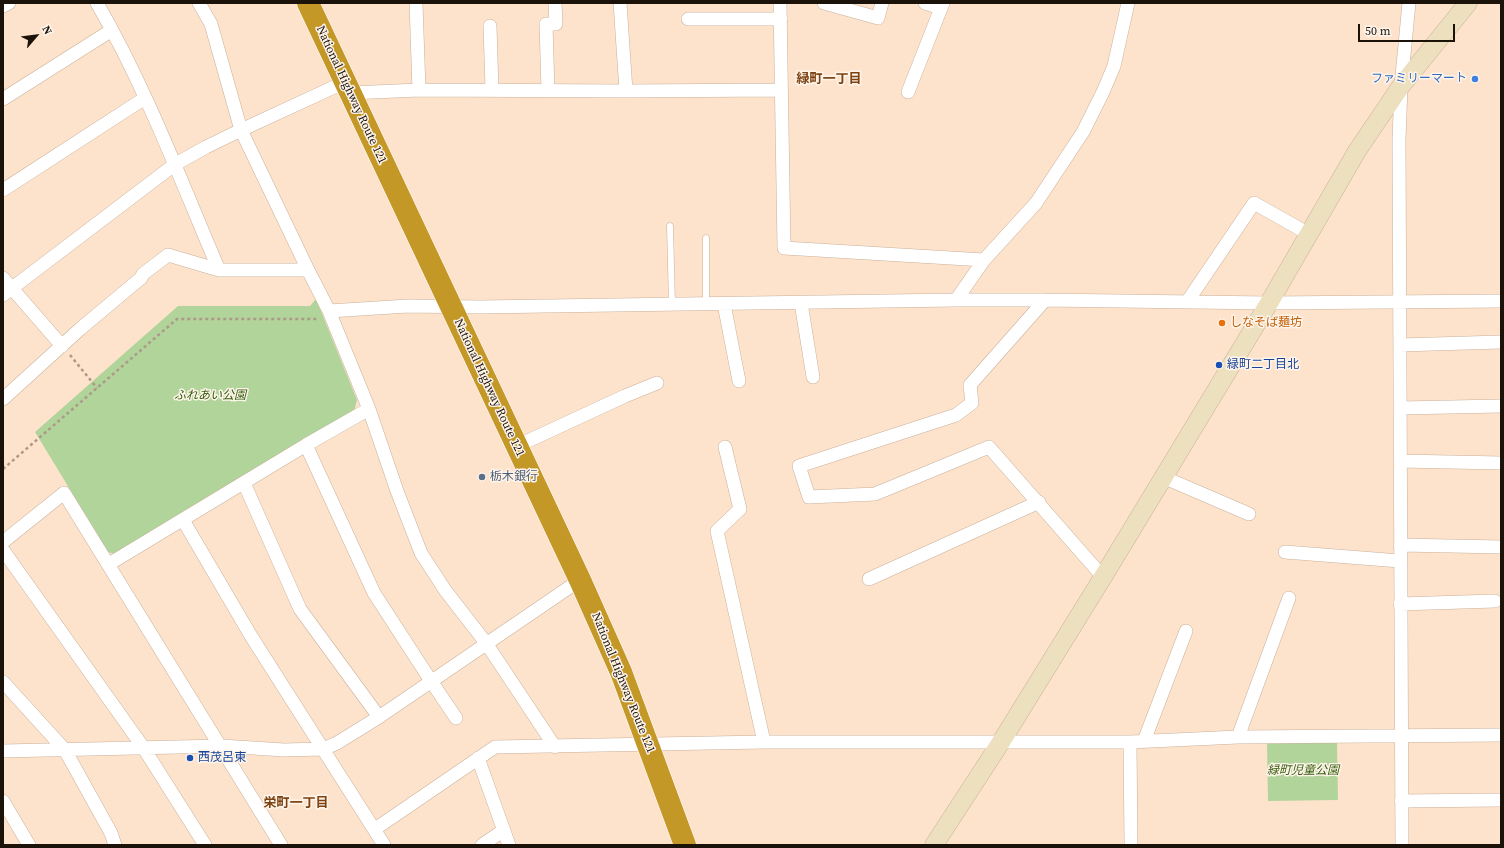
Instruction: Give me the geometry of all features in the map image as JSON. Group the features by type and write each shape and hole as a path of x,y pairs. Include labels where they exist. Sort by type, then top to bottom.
{"highway":[{"name":"National Highway Route 121","path":"308,3 580,580 621,672 685,845"}],"street":[{"path":"3,6 9,3"},
{"path":"97,3 112,30 145,98 219,270"},
{"path":"199,3 211,24 241,130 308,270 368,409 421,553 445,590 486,643 555,747"},
{"path":"416,3 419,90"},
{"path":"548,90 546,24 556,24 555,3"},
{"path":"620,3 626,91"},
{"path":"780,3 784,248 984,260"},
{"path":"824,3 878,18 882,3"},
{"path":"908,92 942,6 925,3"},
{"path":"956,300 984,260 1036,203 1083,132 1114,66 1128,3"},
{"path":"1402,845 1400,737 1399,140 1401,86 1409,3"},
{"path":"934,845 1001,742 1103,577 1269,303 1357,151 1401,86 1468,3"},
{"path":"688,19 781,19"},
{"path":"490,26 492,89"},
{"path":"3,99 112,30"},
{"path":"7,292 174,165 241,130 348,87 419,90 781,90"},
{"path":"3,190 145,98"},
{"path":"1188,302 1254,202 1308,234"},
{"path":"3,399 141,278 143,274 168,255 219,270 308,270"},
{"path":"3,278 7,292 62,346"},
{"path":"327,315 408,306 672,305 956,300 1269,303 1501,301"},
{"path":"1045,300 970,385 972,404 956,415 799,466 809,497 875,494 989,447 1039,502 1103,577"},
{"path":"801,303 813,377"},
{"path":"724,304 740,381"},
{"path":"1400,345 1501,342"},
{"path":"517,446 625,396 657,383"},
{"path":"1400,408 1501,406"},
{"path":"109,564 368,409"},
{"path":"306,445 374,593 456,718"},
{"path":"725,447 740,509 717,531 764,742"},
{"path":"1400,461 1501,463"},
{"path":"1163,477 1249,514"},
{"path":"244,483 300,609 379,717"},
{"path":"3,542 64,493 281,845"},
{"path":"869,579 1039,502"},
{"path":"183,520 251,636 384,845"},
{"path":"1400,545 1501,547"},
{"path":"3,550 143,747 205,845"},
{"path":"1285,552 1400,561"},
{"path":"3,751 221,746 284,750 324,749 337,743 379,717 580,580"},
{"path":"1238,737 1289,598"},
{"path":"1400,604 1495,602"},
{"path":"1144,741 1186,631"},
{"path":"3,682 65,750 111,833 115,845"},
{"path":"375,829 478,758 495,748 764,742 1130,742 1238,737 1400,737 1501,735"},
{"path":"1130,742 1131,845"},
{"path":"478,758 509,845"},
{"path":"1401,801 1501,800"},
{"path":"3,801 29,845"},
{"path":"482,845 504,830"}],"lane":[{"path":"670,226 672,305"},
{"path":"706,238 706,304"}],"path":[{"path":"3,470 177,319 327,315"},
{"path":"62,346 97,388"}],"green space":[{"name":"ふれあい公園","path":"316,299 357,400 354,412 117,555 108,552 35,432 178,306 310,306"},
{"name":"緑町児童公園","path":"1337,741 1338,800 1268,801 1267,742"}],"place":[{"name":"ファミリーマート","path":"1475,79"},
{"name":"しなそば麺坊","path":"1222,323"},
{"name":"緑町二丁目北","path":"1219,365"},
{"name":"栃木銀行","path":"482,477"},
{"name":"西茂呂東","path":"190,758"}],"district":[{"name":"緑町一丁目","path":"829,80"},
{"name":"栄町一丁目","path":"296,804"}]}
